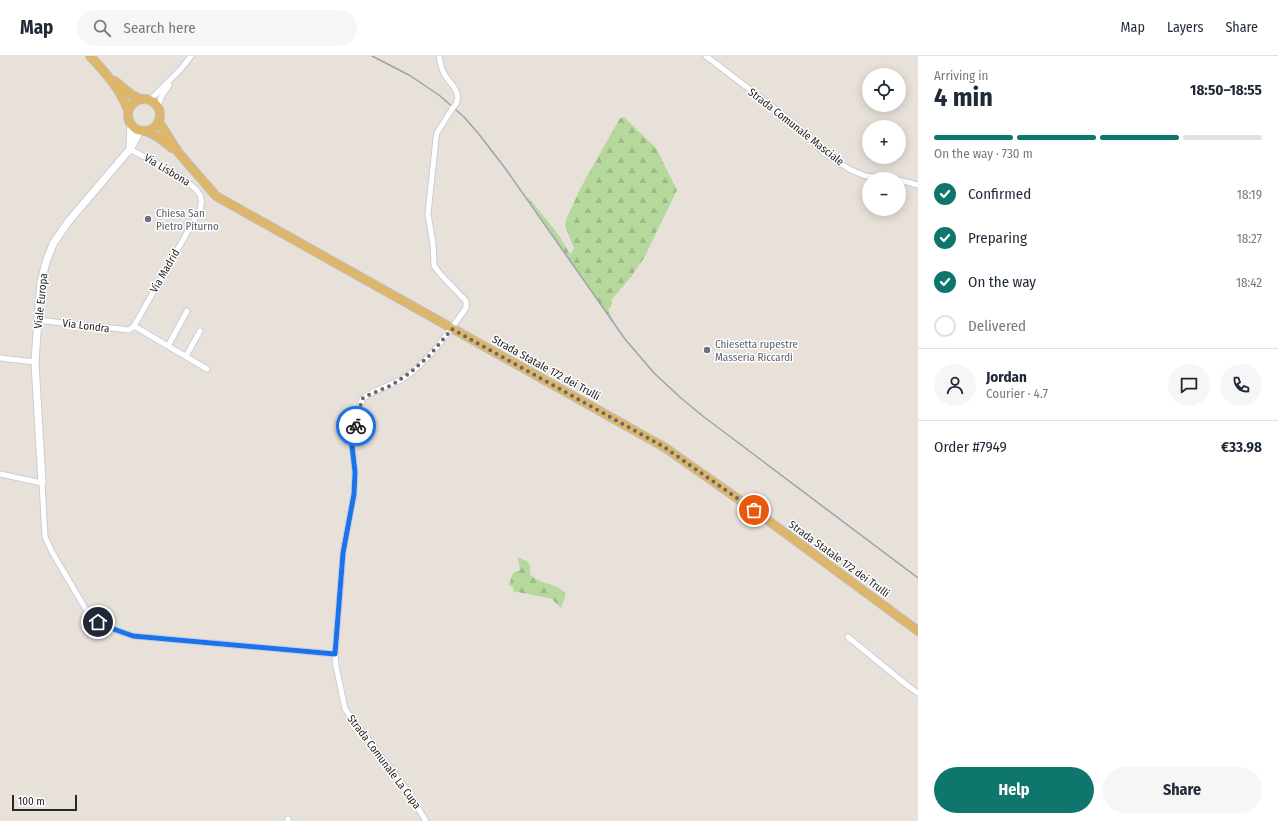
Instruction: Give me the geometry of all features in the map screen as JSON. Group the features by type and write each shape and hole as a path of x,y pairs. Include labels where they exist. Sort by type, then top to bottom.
{"main road":[{"path":"90,56 121,94 128,110 128,121 131,125 143,131 151,130 159,122 160,112 158,107 150,100 140,99 132,95 105,73"},
{"path":"128,110 131,105 140,99"},
{"name":"Strada Statale 172 dei Trulli","path":"159,122 178,152 216,196 670,451 754,510 918,631"},
{"name":"Strada Statale 172 dei Trulli","path":"143,131 158,137 178,152"}],"street":[{"path":"150,100 191,56"},
{"name":"Strada Comunale La Cupa","path":"426,821 407,790 344,709 335,654 343,553 354,494 355,472 352,446 362,399 392,385 411,372 428,357 452,329 466,308 466,301 434,266 433,244 428,214 434,145 437,133 456,104 458,97 458,94 444,74 439,56"},
{"name":"Strada Comunale Masciale","path":"706,56 796,125 826,154 849,169 862,175"},
{"path":"158,107 161,97 173,77"},
{"path":"130,149 131,125"},
{"name":"Viale Europa","path":"42,483 36,362 37,320 41,282 46,262 53,244 68,222 130,149 143,131"},
{"name":"Via Lisbona","path":"130,149 187,181 200,195"},
{"path":"906,182 918,185"},
{"name":"Via Madrid","path":"134,326 200,210 202,205 200,195"},
{"path":"168,346 187,310"},
{"name":"Via Londra","path":"37,320 125,330 129,330 134,326"},
{"path":"134,326 208,369"},
{"path":"186,356 200,331"},
{"path":"0,358 36,362"},
{"path":"0,474 42,483 45,537 52,552 91,618 105,626 133,636 335,654"},
{"path":"848,637 918,693"}],"green space":[{"path":"624,117 656,148 677,190 644,258 631,277 612,299 612,305 608,310 613,320 612,321 527,198 528,197 558,234 570,254 574,249 565,225 566,220 580,189 620,118"},
{"path":"518,557 525,560 530,565 530,574 534,578 562,590 566,594 561,608 552,599 513,591 513,587 509,585 513,573 520,570"}],"railway":[{"path":"372,56 409,75 439,95 464,117 505,168 625,339 654,373 704,417 918,578"}],"way so far":[{"path":"356,426 362,399 392,385 406,376 428,357 452,329 664,447 754,510"}],"place":[{"name":"Chiesa San Pietro Piturno","path":"148,219"},
{"name":"Chiesetta rupestre Masseria Riccardi","path":"707,350"}],"route":[{"path":"98,622 133,636 335,654 340,611 343,553 354,494 355,472 352,446 356,426"}]}
